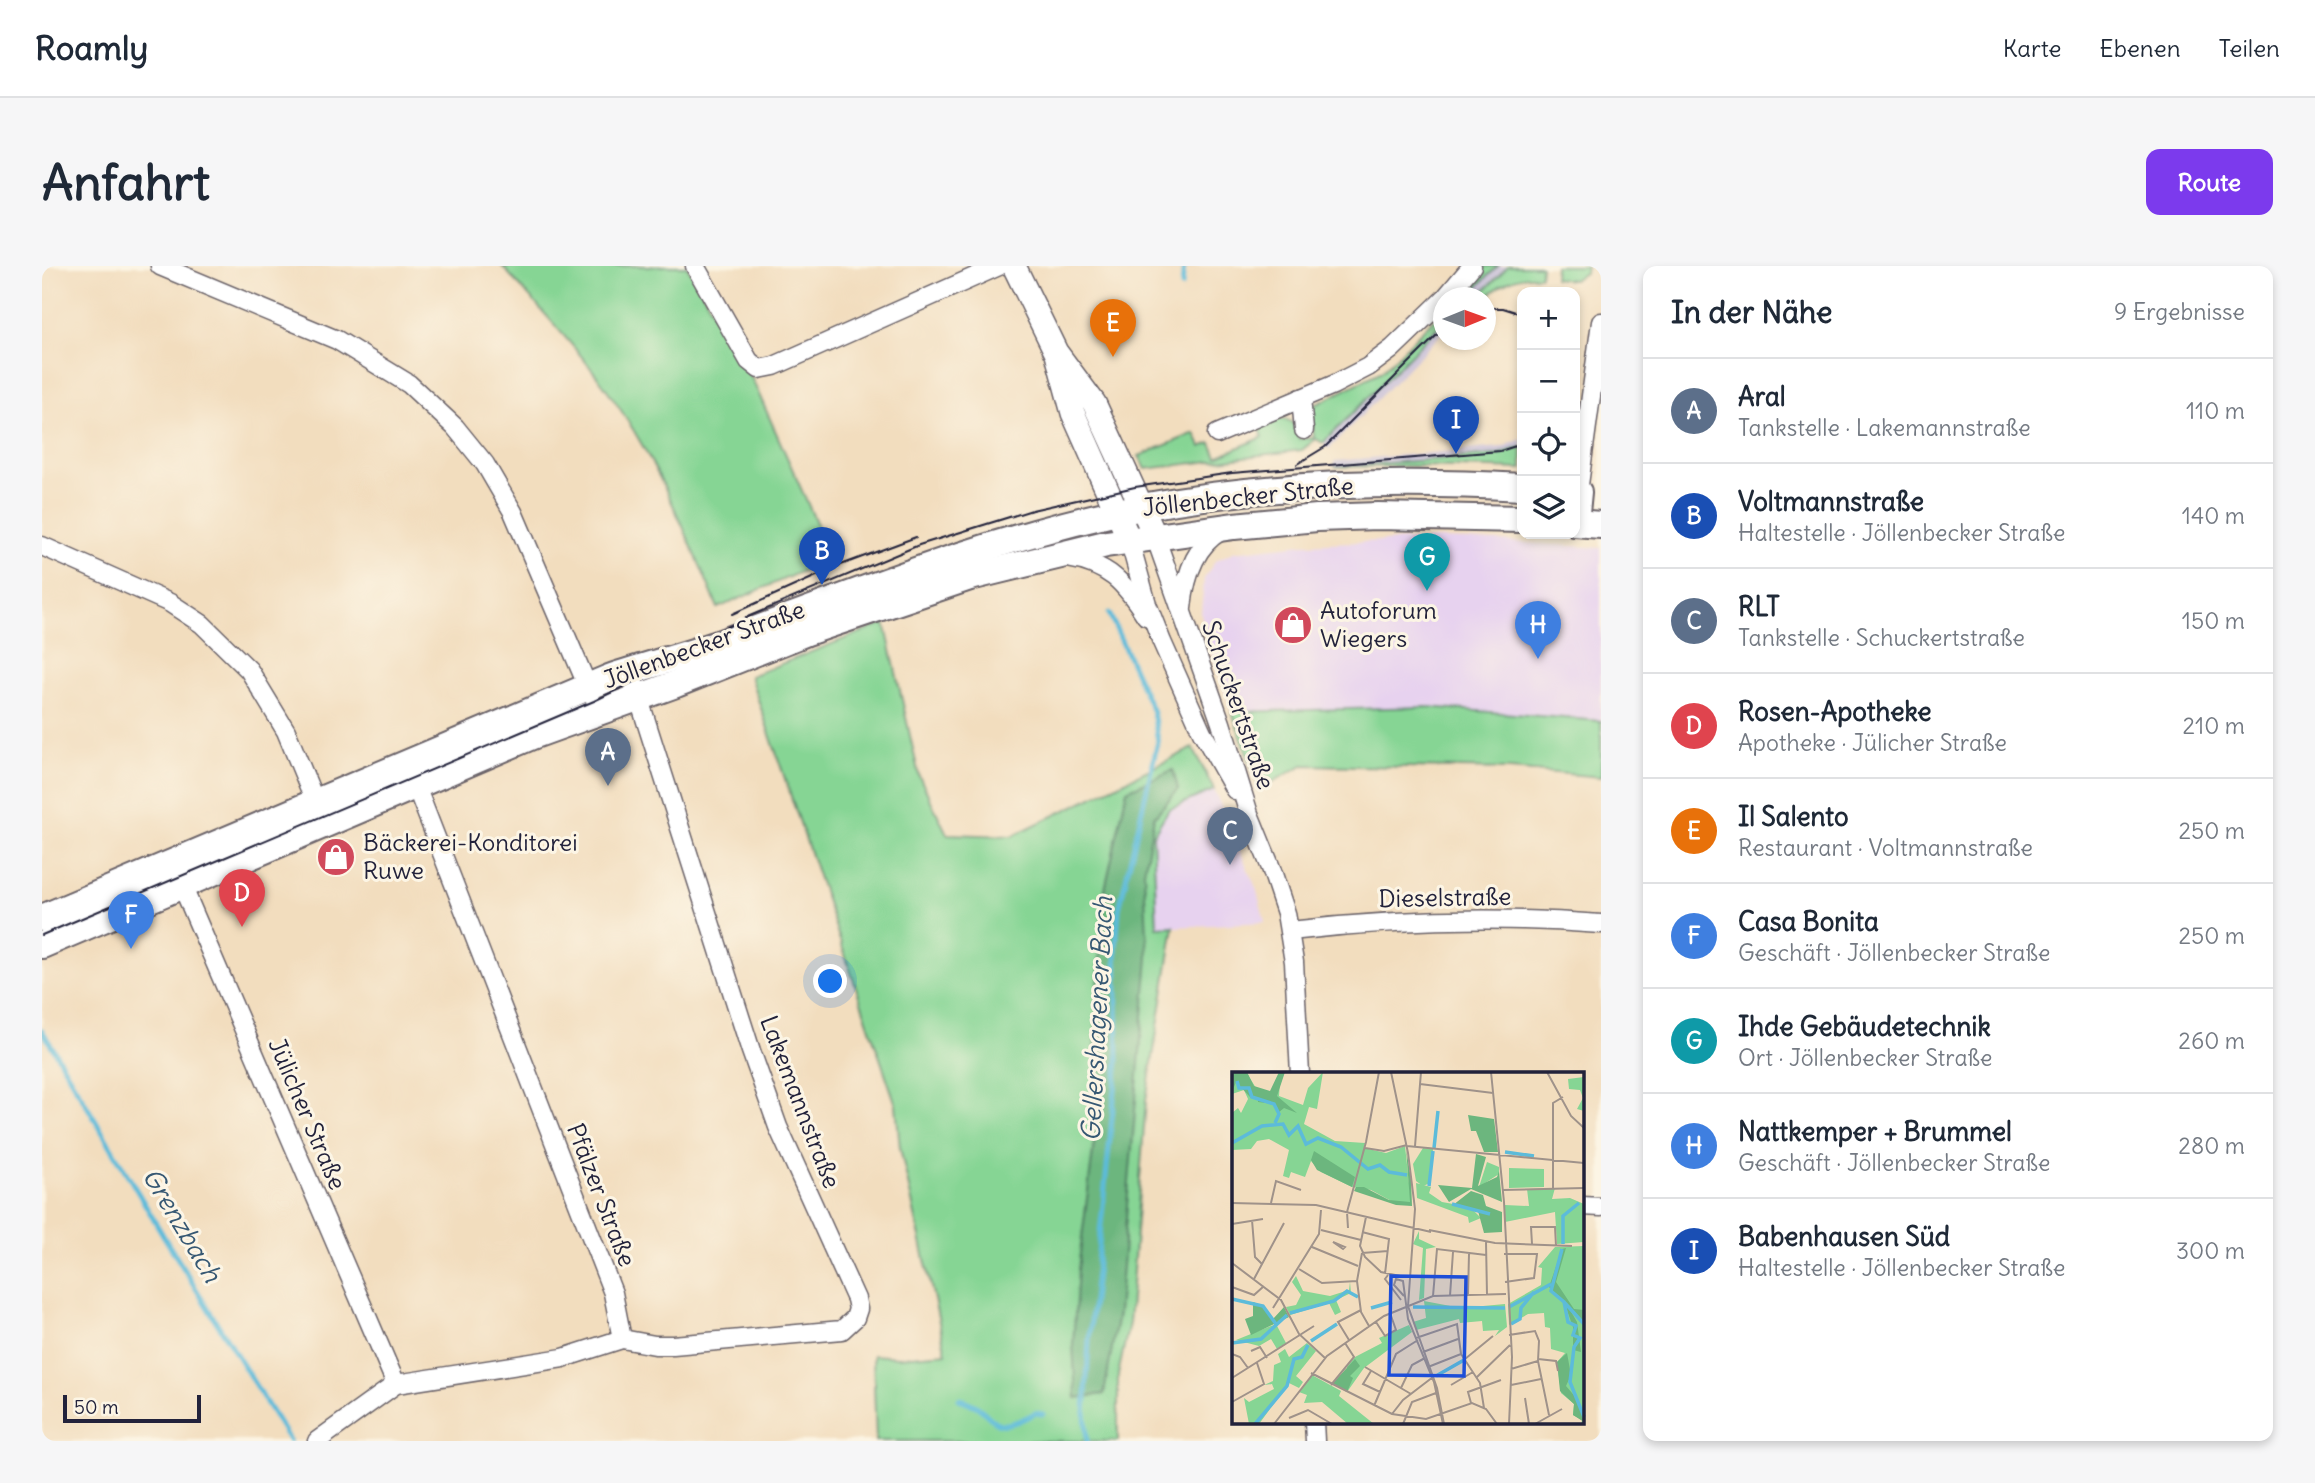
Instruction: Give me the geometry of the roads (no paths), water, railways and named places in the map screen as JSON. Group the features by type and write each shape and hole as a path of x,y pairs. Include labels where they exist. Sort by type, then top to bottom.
{"main road":[{"name":"Jöllenbecker Straße","path":"42,945 177,874 412,774 588,687 630,671 667,662 810,608 993,544 1143,507 1240,494 1351,485 1517,487"},
{"name":"Jöllenbecker Straße","path":"412,774 638,698 807,632 970,577 1040,559 1155,536 1317,518 1378,516 1517,519"},
{"path":"1580,523 1601,525"},
{"name":"Jöllenbecker Straße","path":"42,918 177,874"}],"street":[{"path":"160,266 337,340 408,384 455,427 485,464 513,512 599,712"},
{"path":"695,266 749,361 759,369 774,366 999,266"},
{"path":"1014,266 1056,352 1073,413 1129,540"},
{"path":"1454,287 1472,266"},
{"path":"1217,434 1357,374 1381,359 1433,309"},
{"path":"1585,493 1601,322"},
{"path":"1056,352 1094,403 1155,536"},
{"path":"1301,398 1304,430"},
{"name":"Schuckertstraße","path":"1181,611 1184,586 1204,542 1234,526"},
{"name":"Schuckertstraße","path":"1155,536 1221,723 1249,814 1271,868 1290,931 1300,1072"},
{"name":"Schuckertstraße","path":"1129,540 1147,604 1162,642 1202,732 1249,814"},
{"path":"42,546 170,603 202,624 249,670 286,731 319,813"},
{"name":"Schuckertstraße","path":"1040,559 1064,557 1089,561 1113,575 1135,600 1162,642"},
{"name":"Lakemannstraße","path":"622,1339 655,1345 673,1345 842,1330 855,1318 858,1309 856,1299 778,1127 751,1051 630,671"},
{"name":"Pfälzer Straße","path":"412,774 613,1293 622,1339"},
{"name":"Jülicher Straße","path":"177,874 396,1384"},
{"name":"Dieselstraße","path":"1290,931 1451,921 1528,920 1601,924"},
{"path":"317,1441 396,1384 563,1359 622,1339"}],"waterway":[{"name":"Gellershagener Bach","path":"1182,286 1184,266"},
{"name":"Gellershagener Bach","path":"1087,1441 1085,1413 1089,1340 1118,1061 1116,947 1119,909 1158,741 1153,712 1109,613"},
{"name":"Grenzbach","path":"42,1030 163,1235 289,1440"},
{"path":"959,1399 981,1409 999,1424 1019,1421 1035,1413 1043,1414"}],"tram line":[{"path":"1496,308 1517,312"},
{"path":"1297,464 1325,447 1433,339"},
{"path":"42,935 594,701 633,682 745,618 919,545 1032,510 1135,487 1232,473 1500,451 1517,446"},
{"path":"732,614 841,565 916,537"}],"place":[{"name":"Il Salento","path":"1113,357"},
{"name":"Babenhausen Süd","path":"1456,454"},
{"name":"Voltmannstraße","path":"822,585"},
{"name":"Ihde Gebäudetechnik","path":"1427,591"},
{"name":"Autoforum Wiegers","path":"1293,625"},
{"name":"Nattkemper + Brummel","path":"1538,659"},
{"name":"Aral","path":"608,786"},
{"name":"Bäckerei-Konditorei Ruwe","path":"336,857"},
{"name":"RLT","path":"1230,865"},
{"name":"Rosen-Apotheke","path":"242,927"},
{"name":"Casa Bonita","path":"131,949"}]}
